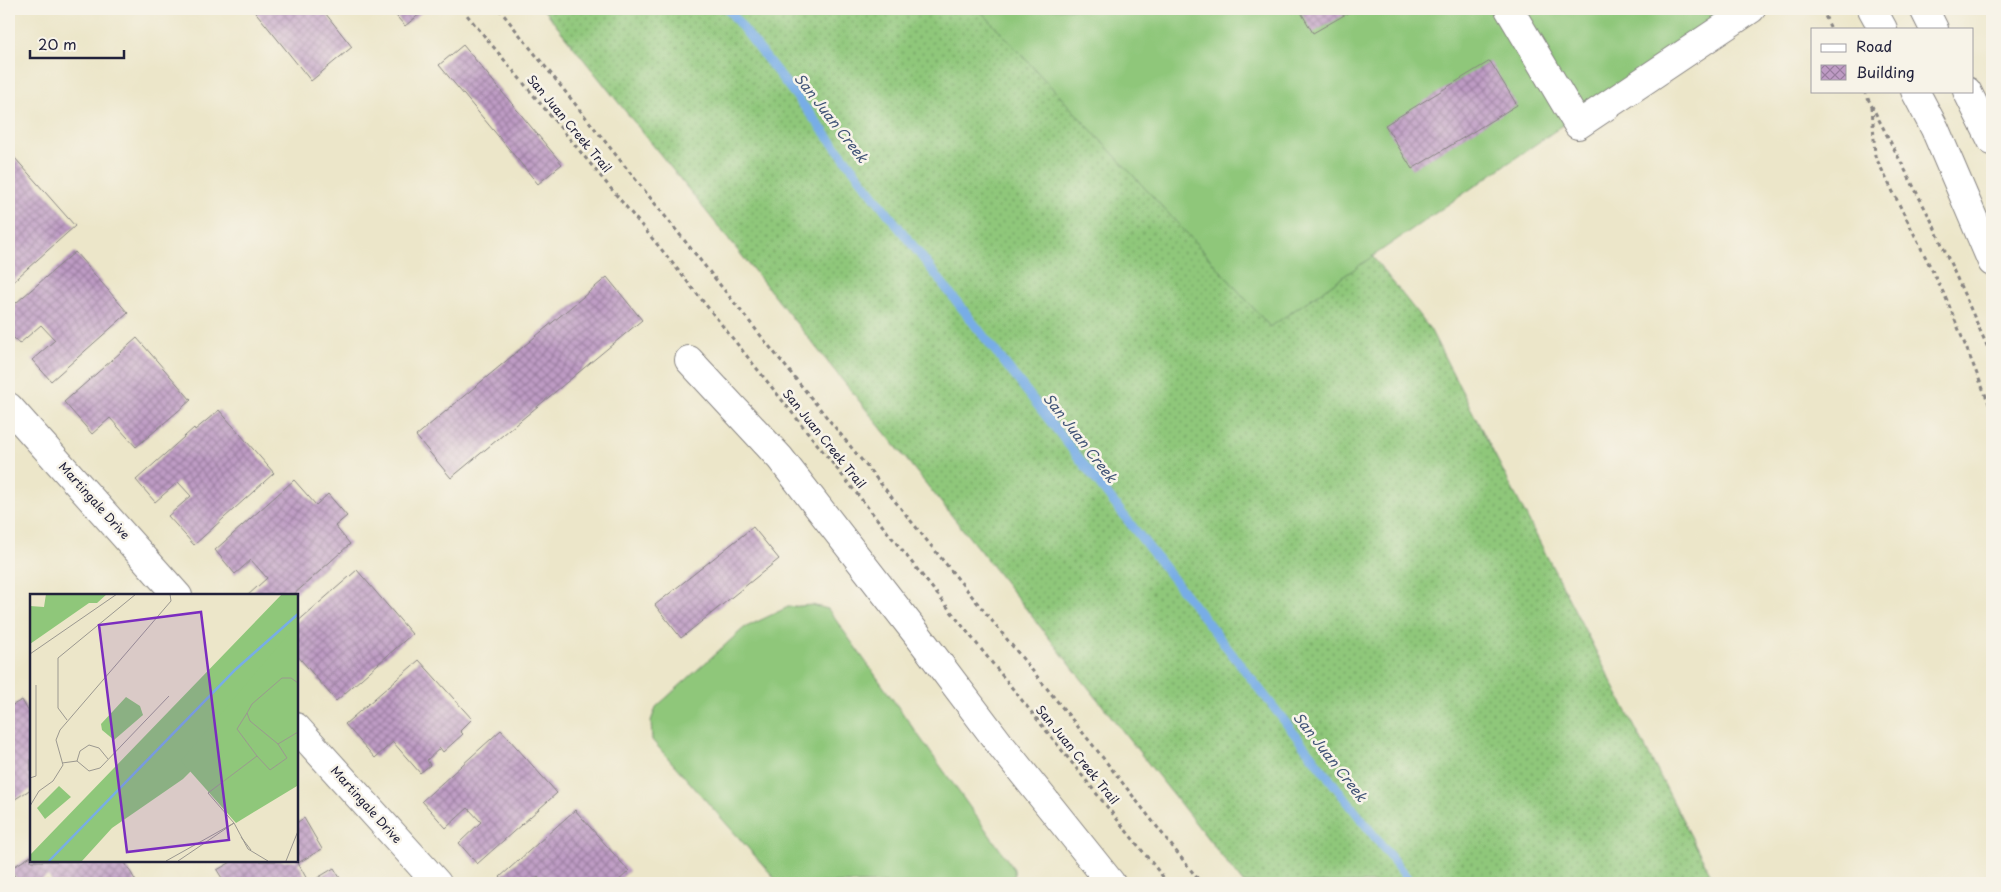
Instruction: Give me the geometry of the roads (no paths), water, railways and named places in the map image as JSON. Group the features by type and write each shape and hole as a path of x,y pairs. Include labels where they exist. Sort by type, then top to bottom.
{"street":[{"path":"1508,9 1578,125 1752,9"},
{"path":"1872,9 1882,28"},
{"path":"1924,9 1934,28"},
{"path":"1915,92 1992,262"},
{"path":"1968,92 1992,141"},
{"path":"689,360 780,458 919,636 999,744 1111,883"},
{"name":"Martingale Drive","path":"9,407 176,594"},
{"name":"Martingale Drive","path":"298,729 437,883"}],"waterway":[{"name":"San Juan Creek","path":"728,9 1411,883"}]}
